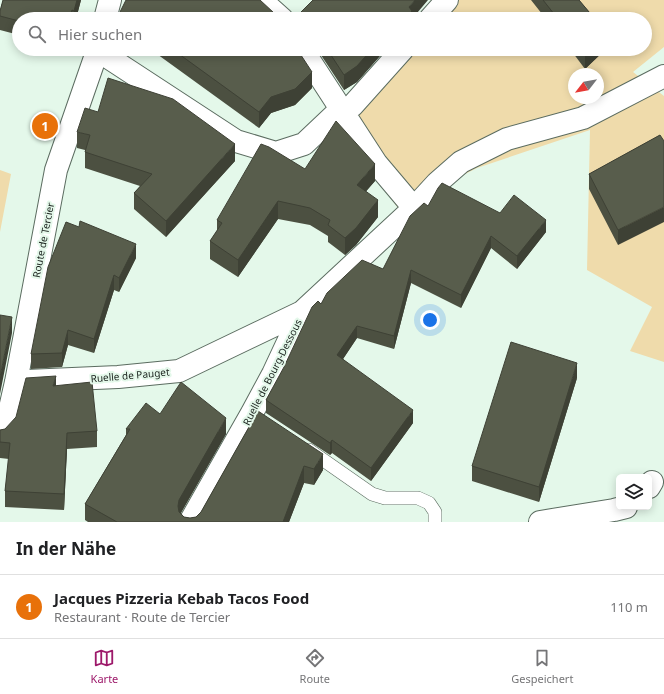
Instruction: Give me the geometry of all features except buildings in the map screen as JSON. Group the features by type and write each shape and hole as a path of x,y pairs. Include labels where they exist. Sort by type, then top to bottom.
{"street":[{"path":"107,12 110,0"},
{"path":"261,0 274,12"},
{"path":"436,12 447,0"},
{"name":"Route de Tercier","path":"0,434 6,426 16,382 56,170 96,56"},
{"path":"107,56 236,141 276,153 304,144 340,109 352,106 397,56"},
{"path":"306,56 376,163 414,208"},
{"name":"Ruelle de Bourg-Dessous","path":"190,522 258,417 273,374 302,312 414,208 437,183 461,162 507,139 583,118 664,76"},
{"name":"Ruelle de Pauget","path":"16,382 118,377 179,371 302,312"},
{"path":"540,522 616,510"}],"lane":[{"path":"297,443 372,494 385,498 418,498 429,504 435,512 435,522"}],"shaded area":[{"path":"453,0 664,0 664,47 633,72 664,96 664,362 630,351 652,307 587,270 590,130 477,168 398,208 339,129 404,56 652,56 652,12 442,12"},
{"path":"0,170 11,174 0,232"}],"place":[{"name":"Jacques Pizzeria Kebab Tacos Food","path":"45,126"}]}
